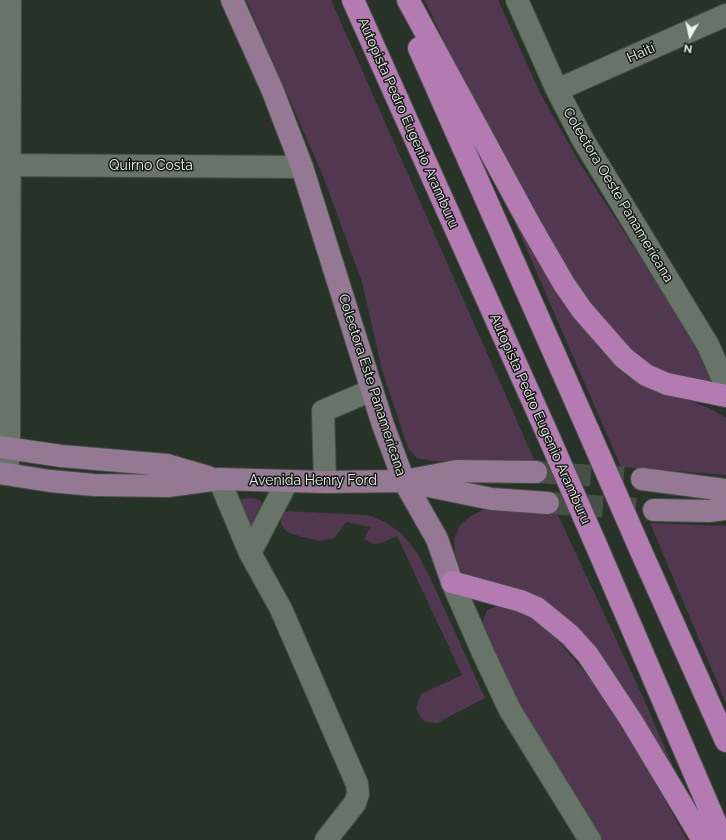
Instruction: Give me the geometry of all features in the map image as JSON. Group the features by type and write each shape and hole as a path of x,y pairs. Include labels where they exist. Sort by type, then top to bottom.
{"highway":[{"name":"Autopista Pedro Eugenio Aramburu","path":"353,0 598,547 723,840"},
{"path":"398,0 726,741"},
{"path":"408,0 530,225 564,284 582,310 624,358 646,375 667,384 726,396"},
{"path":"452,582 521,601 537,608 570,635 588,654 631,720 702,840"}],"main road":[{"name":"Colectora Este Panamericana","path":"232,0 272,89 302,167 372,390 404,481 437,539 452,582"},
{"name":"Avenida Henry Ford","path":"4,448 61,456 167,465 219,480"},
{"path":"404,481 457,471 536,472"},
{"name":"Avenida Henry Ford","path":"3,473 50,481 94,485 168,486 219,480 287,482 404,481 492,499 548,504"},
{"path":"642,479 726,490"},
{"path":"654,510 709,511 726,509"}],"street":[{"path":"3,473 5,165 10,0"},
{"name":"Colectora Oeste Panamericana","path":"517,0 557,90 583,140 708,345 726,386"},
{"name":"Haití","path":"557,90 726,16"},
{"name":"Quirno Costa","path":"5,165 302,167"},
{"path":"325,482 323,411 372,390"},
{"path":"219,480 250,553 281,609 357,784 358,794 355,803 326,840"},
{"path":"250,553 287,482"},
{"name":"Colectora Este Panamericana","path":"452,582 510,710 590,840"}],"shaded area":[{"path":"246,0 331,0 536,464 434,461 417,458 408,448 382,370 362,282 323,176"},
{"path":"425,0 498,0 540,93 579,162 707,361 712,383 670,380 632,353 588,301 545,237 459,74"},
{"path":"501,190 656,388 709,408 726,418 726,475 621,467"},
{"path":"241,499 257,499 262,502 263,510 250,530 237,503"},
{"path":"505,509 557,513 642,695 682,787 580,636 461,571 456,561 454,539 460,525 471,516 483,510"},
{"path":"283,511 368,515 385,522 401,533 417,553 428,573 485,698 437,723 425,722 420,716 416,708 421,694 462,675 397,536 381,543 374,544 364,539 370,527 346,522 334,538 320,541 287,532 281,524 280,517"},
{"path":"650,523 726,526 726,703"},
{"path":"498,606 528,613 554,636 593,682 640,755 687,840 601,840 513,699 483,631 483,620 487,610"}],"tunnel":[{"path":"536,472 642,479"},
{"path":"548,503 654,510"}]}
